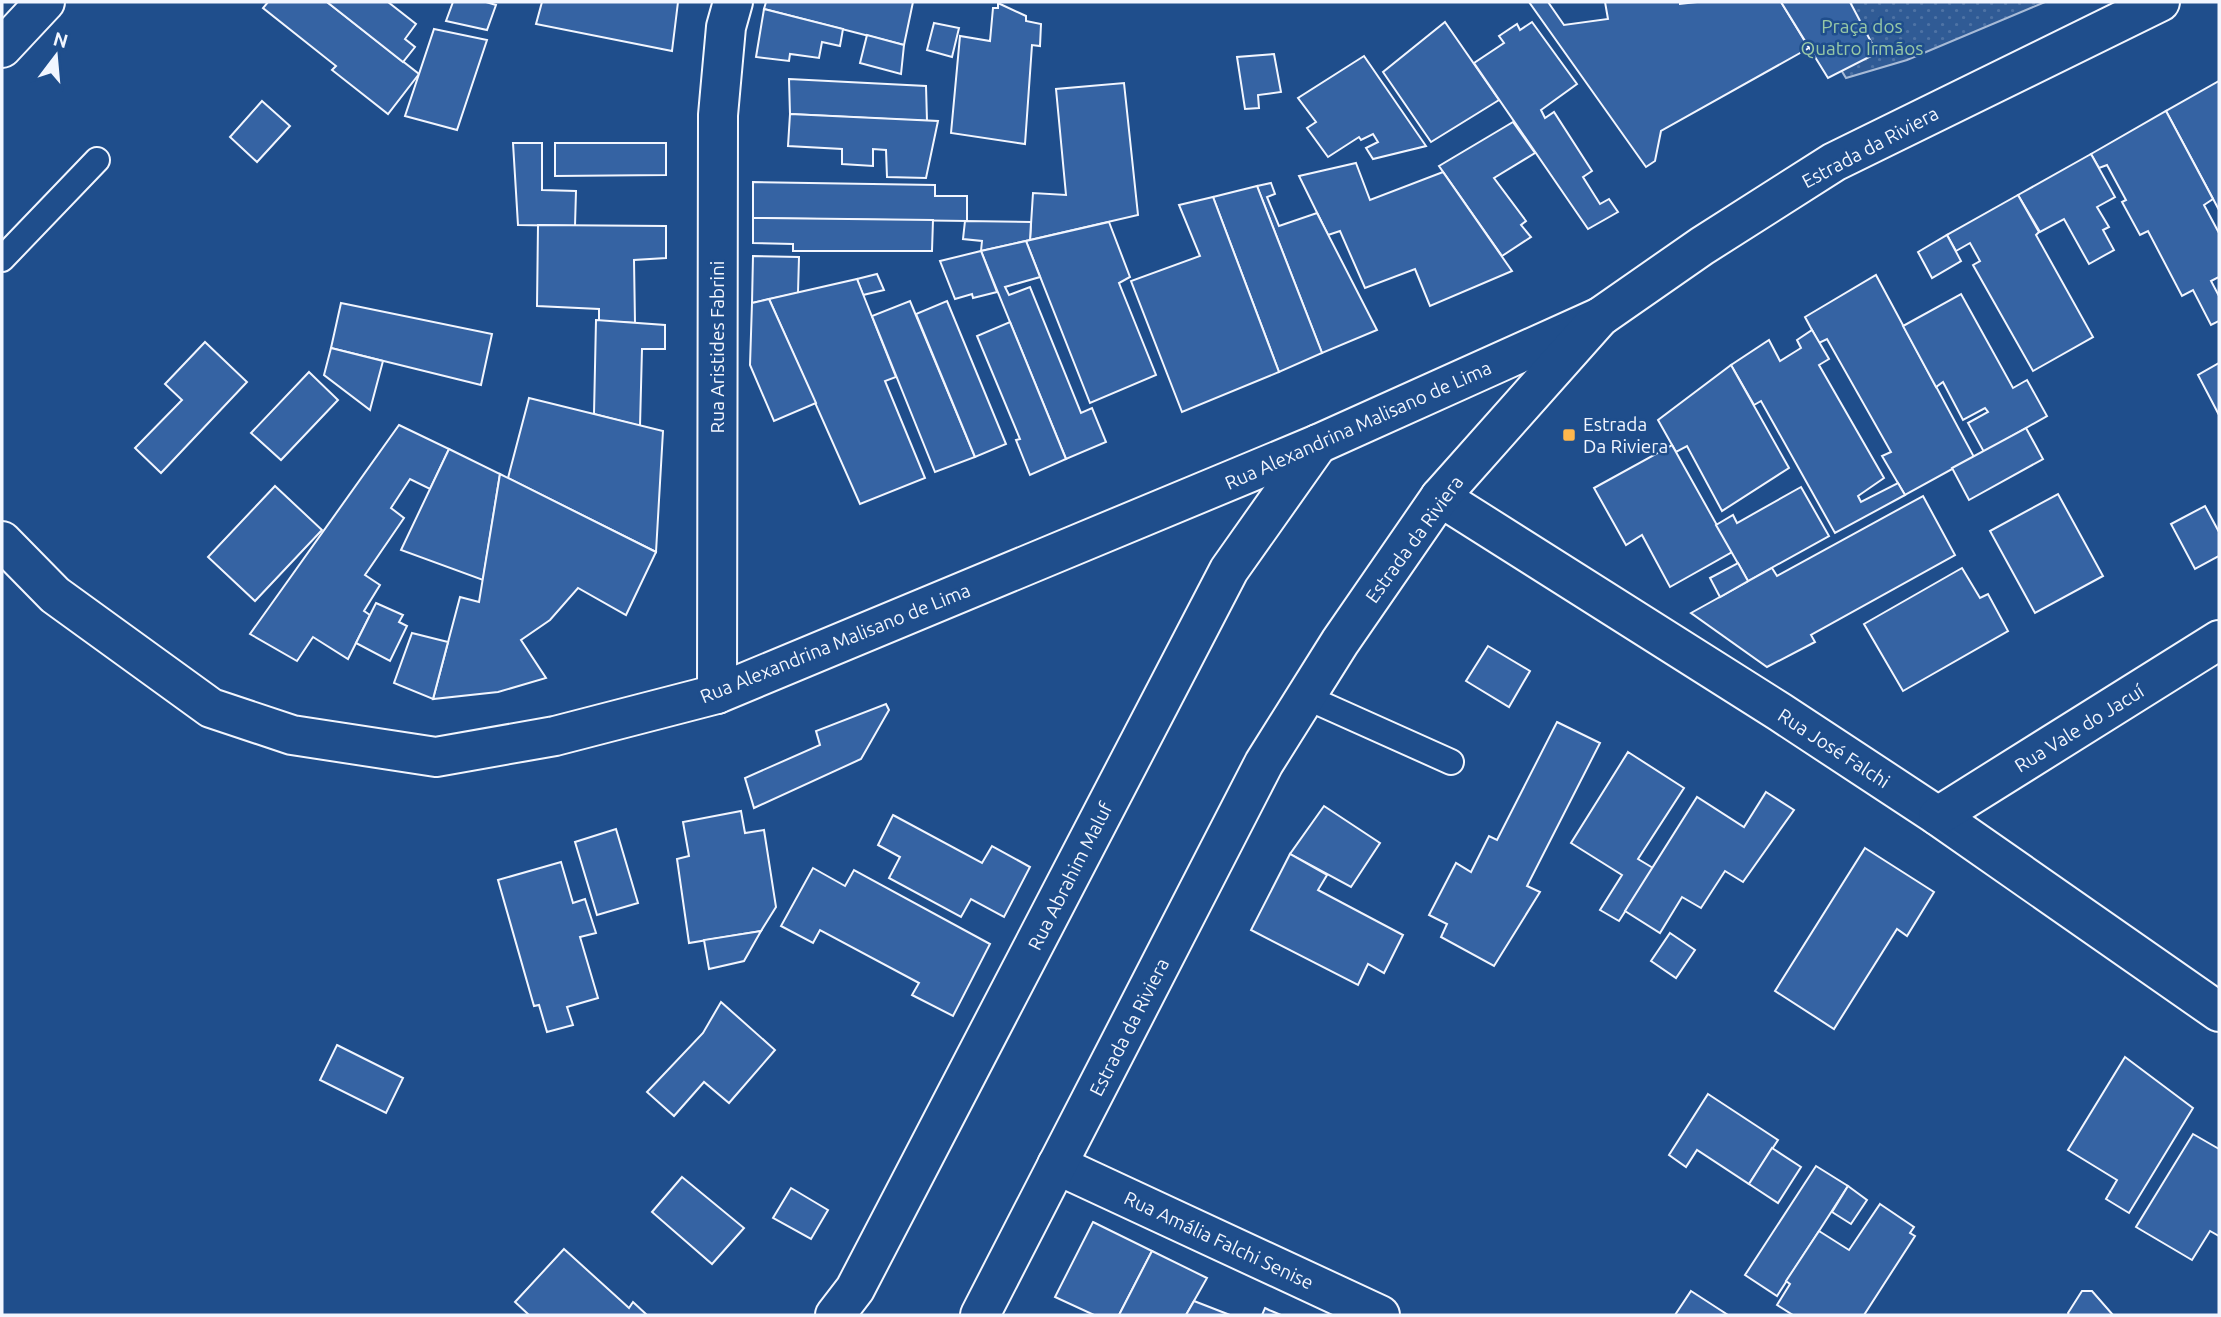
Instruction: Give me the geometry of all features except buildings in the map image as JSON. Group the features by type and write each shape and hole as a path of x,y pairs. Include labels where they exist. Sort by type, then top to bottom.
{"street":[{"path":"2,48 45,2"},
{"name":"Rua Aristides Fabrini","path":"716,694 718,115 726,27 733,2"},
{"name":"Estrada da Riviera","path":"980,1315 1264,763 1340,642 1440,497 1600,317 1702,246 1834,162 2160,2"},
{"name":"Rua Alexandrina Malisano de Lima","path":"2,541 55,594 211,708 292,736 436,757 555,736 716,694 1318,444 1600,317"},
{"name":"Rua Abrahim Maluf","path":"835,1315 855,1289 1229,570 1318,444"},
{"name":"Rua José Falchi","path":"1440,497 1780,712 1938,816 2219,1012"},
{"name":"Rua Vale do Jacuí","path":"1938,816 2219,640"},
{"name":"Rua Amália Falchi Senise","path":"1058,1166 1380,1315"}],"lane":[{"path":"2,259 97,159"},
{"path":"1306,697 1451,762"}],"green space":[{"name":"Praça dos Quatro Irmãos","path":"1800,2 2045,2 1907,60 1846,78"}],"place":[{"name":"Estrada Da Riviera","path":"1569,435"}]}
